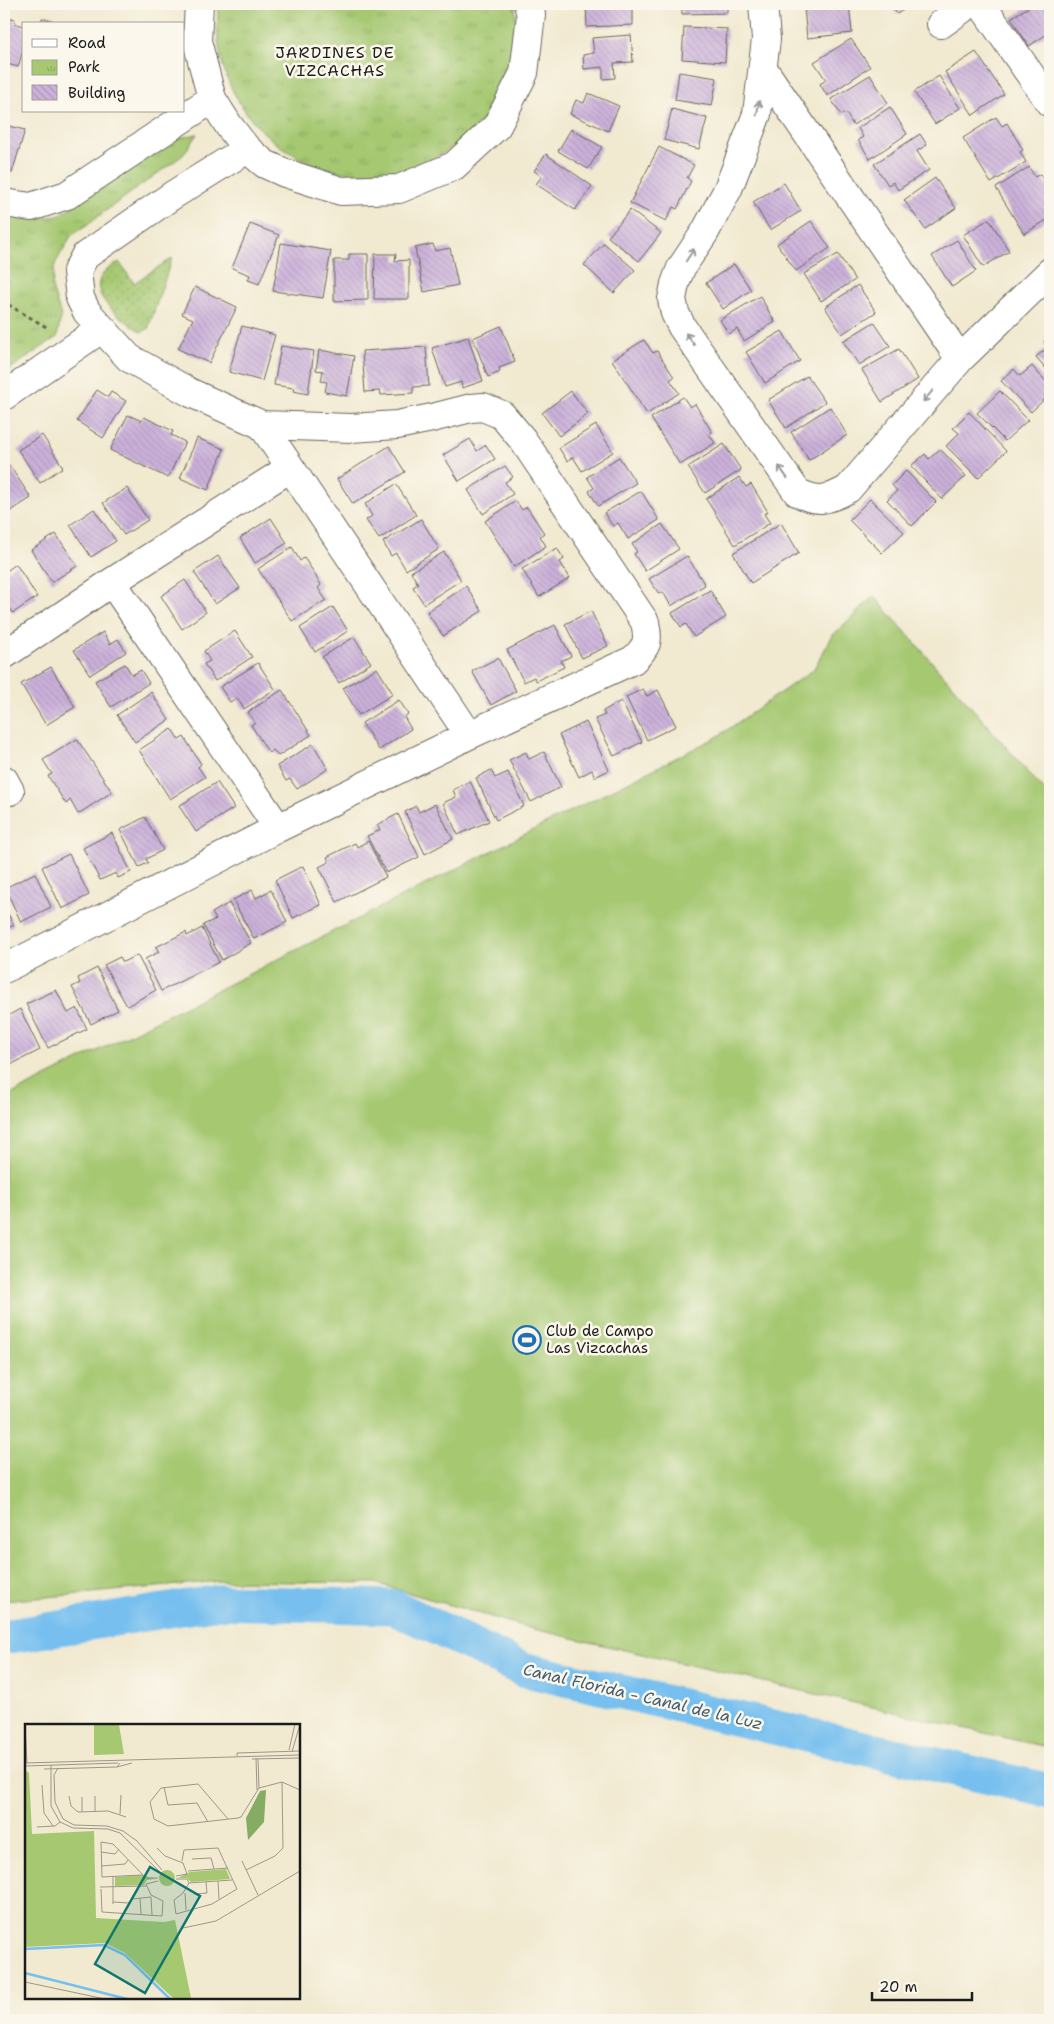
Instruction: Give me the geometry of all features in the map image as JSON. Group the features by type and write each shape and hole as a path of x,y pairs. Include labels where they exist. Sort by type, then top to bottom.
{"street":[{"path":"199,4 197,41 212,99 228,126 247,149 265,164 285,173 341,191 399,189 454,166 497,126 524,73 531,15 528,4"},
{"path":"763,4 766,39 764,70 757,114 728,189 705,232 681,268 674,284 672,299 675,313 682,327 797,492 807,498 820,500 834,497 848,488 960,359 1050,272"},
{"path":"941,24 969,4"},
{"path":"981,4 1050,103"},
{"path":"764,70 960,359"},
{"path":"4,203 31,207 68,195 212,99"},
{"path":"4,969 278,828 469,735 633,660 644,650 648,637 645,622 523,440 509,422 494,411 483,407 471,408 397,425 351,428 262,425 191,394 129,358 86,312 80,298 77,272 85,256 173,194 247,149"},
{"path":"4,396 101,329"},
{"path":"262,425 469,735"},
{"path":"4,655 112,582 290,468"},
{"path":"112,582 278,828"}],"path":[{"path":"4,298 5,305 78,345"}],"green space":[{"path":"219,4 515,4 514,52 510,68 490,110 460,141 425,162 385,173 345,172 305,161 269,137 239,102 223,67 220,54 217,29"},
{"path":"197,134 183,155 71,236 55,264 52,287 61,316 57,337 4,373 4,212 38,218 58,216 170,140"},
{"path":"172,258 148,329 141,332 117,314 102,298 99,289 100,280 107,270 119,262 134,283"},
{"name":"Club de Campo Las Vizcachas","path":"874,596 1050,797 1050,1748 529,1628 375,1583 221,1581 4,1601 4,1098 717,737 813,670 833,635"}],"building":[{"path":"586,4 633,4 633,25 587,27"},
{"path":"682,4 727,4 727,13 682,14"},
{"path":"849,4 852,33 807,38 804,8"},
{"path":"890,4 913,4 897,14"},
{"path":"1033,4 1050,4 1050,32 1029,46 1011,18"},
{"path":"4,16 15,19 14,23 22,25 22,54 18,67 4,63"},
{"path":"42,18 58,22 41,22"},
{"path":"684,27 727,29 725,62 682,59"},
{"path":"631,35 633,62 614,63 615,78 603,79 603,67 584,69 583,55 594,53 592,38"},
{"path":"851,39 870,67 827,96 820,84 826,80 814,62"},
{"path":"976,52 1004,94 973,115 945,72"},
{"path":"679,72 717,78 712,106 675,100"},
{"path":"870,75 888,103 853,125 846,113 841,115 831,99"},
{"path":"939,76 960,108 935,124 914,92"},
{"path":"588,93 619,106 608,131 570,114 576,100 584,103"},
{"path":"890,107 907,134 870,159 858,140 863,137 858,128"},
{"path":"672,109 707,118 699,149 664,140"},
{"path":"996,117 1002,126 1007,123 1023,150 1020,152 1026,162 991,183 963,138"},
{"path":"4,125 25,130 12,173 4,171"},
{"path":"571,129 602,147 588,169 558,151"},
{"path":"920,134 927,145 917,151 929,170 898,190 893,182 888,185 874,164"},
{"path":"659,147 694,165 687,178 691,181 677,209 673,207 666,221 630,203"},
{"path":"546,154 592,186 575,210 536,184 542,176 534,171"},
{"path":"1029,167 1035,177 1040,174 1050,191 1050,218 1024,234 996,188"},
{"path":"935,178 956,208 925,229 904,200"},
{"path":"784,183 801,211 770,230 753,202"},
{"path":"630,210 661,233 639,261 608,237"},
{"path":"989,219 1009,251 983,267 963,235"},
{"path":"811,221 830,248 796,271 777,244"},
{"path":"250,224 279,235 259,284 248,280 250,275 232,268"},
{"path":"957,240 976,271 952,287 932,256"},
{"path":"281,243 331,251 323,298 273,291"},
{"path":"604,243 635,270 614,293 584,265"},
{"path":"433,244 435,251 450,248 458,285 424,292 415,248"},
{"path":"349,254 368,254 368,300 334,301 334,260 349,260"},
{"path":"375,254 396,254 395,261 409,260 409,299 374,299"},
{"path":"838,254 855,280 821,301 804,274"},
{"path":"734,264 751,290 723,309 706,283"},
{"path":"858,285 876,312 842,334 825,307"},
{"path":"195,287 237,307 209,363 178,349 193,319 182,314"},
{"path":"760,296 775,322 744,341 737,329 729,334 720,320"},
{"path":"874,322 890,346 859,365 843,341"},
{"path":"242,326 275,335 262,381 229,372"},
{"path":"501,326 515,362 499,368 500,372 488,377 473,338"},
{"path":"782,331 800,361 765,383 746,352"},
{"path":"468,337 483,381 462,388 461,382 445,387 432,348"},
{"path":"1050,337 1050,373 1036,357 1048,347 1044,342"},
{"path":"644,340 653,353 657,351 674,377 670,380 679,393 647,414 612,360"},
{"path":"281,346 314,351 308,394 293,391 294,388 274,385"},
{"path":"426,347 429,386 413,387 413,393 381,395 380,391 365,392 362,351"},
{"path":"899,349 918,379 882,402 862,370"},
{"path":"319,350 354,356 347,396 325,392 327,382 321,381 323,371 316,370"},
{"path":"1032,366 1050,386 1050,394 1031,412 1001,381 1014,369 1020,376"},
{"path":"807,376 825,402 786,428 768,400"},
{"path":"97,390 108,397 111,392 126,401 103,438 77,421"},
{"path":"571,391 588,414 559,436 542,413"},
{"path":"1000,391 1028,420 1005,441 977,413"},
{"path":"683,397 690,407 695,404 712,432 709,434 715,443 680,465 651,418"},
{"path":"830,407 847,435 809,460 791,432"},
{"path":"969,412 1006,451 978,478 946,446 959,433 953,428"},
{"path":"128,415 142,421 144,417 173,431 171,435 185,442 168,478 110,450"},
{"path":"596,425 613,452 582,471 573,457 567,461 559,448"},
{"path":"42,435 63,467 40,483 18,450"},
{"path":"197,438 224,449 208,490 180,478"},
{"path":"470,439 477,451 486,445 495,459 459,481 443,455"},
{"path":"724,444 741,470 705,493 688,467"},
{"path":"389,446 405,472 353,504 337,479"},
{"path":"940,449 966,476 942,499 911,466 925,454 929,459"},
{"path":"619,457 636,483 598,506 589,491 594,488 587,477"},
{"path":"10,466 31,498 6,514 4,511 4,470"},
{"path":"505,466 513,477 505,482 513,494 483,514 468,490"},
{"path":"906,471 936,502 912,526 887,500 897,491 892,485"},
{"path":"739,477 746,487 751,484 768,512 764,514 770,523 735,545 706,499"},
{"path":"396,484 416,515 379,539 366,520 372,516 365,504"},
{"path":"127,488 148,520 124,535 103,503"},
{"path":"641,491 659,520 628,539 618,523 613,526 604,513"},
{"path":"870,499 904,532 882,553 849,520"},
{"path":"516,501 522,510 527,507 544,533 540,536 546,546 514,567 485,521"},
{"path":"94,509 116,541 91,557 70,525"},
{"path":"271,518 287,543 255,563 240,538"},
{"path":"421,519 439,549 406,570 396,553 391,556 383,542"},
{"path":"781,523 799,553 751,583 733,553"},
{"path":"662,524 679,549 645,571 634,554 637,552 632,544"},
{"path":"56,534 77,566 52,582 31,550"},
{"path":"292,547 300,561 304,558 313,571 321,585 318,588 326,600 292,621 258,569"},
{"path":"557,548 564,559 560,562 570,578 539,597 522,569"},
{"path":"444,552 461,580 424,604 413,587 418,584 411,572"},
{"path":"218,556 240,588 215,604 194,572"},
{"path":"687,556 705,585 671,606 663,592 659,594 649,579"},
{"path":"16,564 37,597 13,613 4,599 4,573"},
{"path":"185,580 206,612 182,629 161,596"},
{"path":"466,586 482,611 443,636 427,612"},
{"path":"710,590 726,617 694,637 686,624 681,627 672,613"},
{"path":"333,607 348,631 315,652 300,628"},
{"path":"591,611 608,646 582,658 565,624"},
{"path":"555,625 571,656 561,661 564,667 536,681 534,677 524,682 507,650"},
{"path":"235,631 252,657 215,681 204,664 210,661 204,651"},
{"path":"103,632 110,644 118,639 126,652 90,675 74,650"},
{"path":"354,637 371,663 339,683 322,657"},
{"path":"498,658 516,691 491,705 472,671"},
{"path":"258,663 275,689 244,709 237,698 230,702 220,687"},
{"path":"125,664 132,675 141,670 149,683 111,707 95,681"},
{"path":"51,667 75,707 46,725 21,684"},
{"path":"377,668 393,694 359,715 343,688"},
{"path":"643,689 647,696 658,690 676,726 647,740 626,697"},
{"path":"282,690 311,735 278,756 273,750 269,753 251,725 255,723 248,712"},
{"path":"151,692 169,720 135,742 117,715"},
{"path":"399,700 408,714 404,717 411,729 379,750 362,723"},
{"path":"621,701 642,742 614,756 595,719 605,715 603,711"},
{"path":"586,722 609,770 595,777 592,770 579,777 559,735"},
{"path":"172,729 179,740 184,737 201,764 198,767 205,777 170,799 139,750"},
{"path":"77,739 112,792 78,814 70,800 66,804 48,776 52,774 43,760"},
{"path":"313,744 328,769 297,789 290,779 286,781 277,766"},
{"path":"526,752 529,759 544,752 561,787 531,802 509,760"},
{"path":"491,770 495,778 508,772 524,806 496,820 476,778"},
{"path":"470,781 489,821 458,835 443,803 456,797 453,790"},
{"path":"217,782 234,808 196,832 179,806"},
{"path":"435,804 453,839 425,854 405,812 416,806 419,812"},
{"path":"398,814 419,857 386,873 367,836 380,830 377,825"},
{"path":"145,817 163,850 146,859 148,863 139,867 120,830"},
{"path":"112,833 131,872 118,878 116,873 100,880 83,848"},
{"path":"368,841 386,877 337,902 319,867 329,862 327,857 355,843 357,847"},
{"path":"69,854 89,895 62,909 42,867"},
{"path":"303,866 321,905 293,918 275,880"},
{"path":"35,873 51,907 21,922 5,888"},
{"path":"252,890 256,898 271,890 287,922 254,939 233,900"},
{"path":"229,903 251,943 222,960 203,925 216,919 212,913"},
{"path":"4,907 14,925 4,930"},
{"path":"202,928 219,962 161,991 145,959 159,952 156,947 186,932 187,936"},
{"path":"137,955 156,990 127,1006 104,965 120,957 123,962"},
{"path":"97,968 118,1010 91,1024 72,987 80,983 78,978"},
{"path":"56,990 68,1013 77,1008 87,1029 48,1048 26,1004"},
{"path":"20,1009 40,1050 12,1064 4,1048 4,1018"}],"waterway":[{"name":"Canal Florida - Canal de la Luz","path":"4,1637 219,1602 394,1607 522,1669 1050,1791"}],"place":[{"name":"Club de Campo Las Vizcachas","path":"527,1340"}],"district":[{"name":"JARDINES DE VIZCACHAS","path":"335,61"}]}
